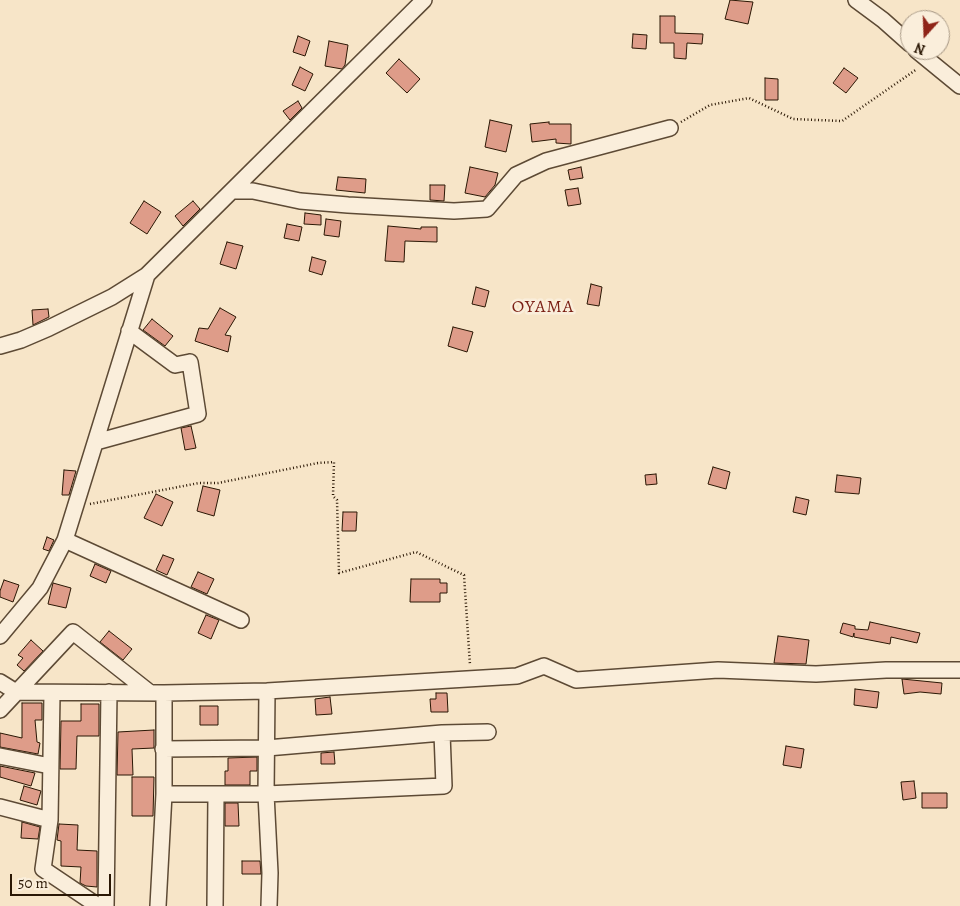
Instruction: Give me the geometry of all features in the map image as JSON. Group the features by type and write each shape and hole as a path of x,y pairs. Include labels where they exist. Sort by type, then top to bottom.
{"street":[{"path":"0,346 21,340 49,328 112,297 147,275 234,191 424,0"},
{"path":"856,0 900,35"},
{"path":"928,61 960,86"},
{"path":"234,191 253,191 291,200 348,206 454,211 487,209 516,175 546,161 670,128"},
{"path":"0,636 40,588 65,540 147,275"},
{"path":"96,442 198,414 190,362 175,365 129,331"},
{"path":"65,540 241,620"},
{"path":"0,710 73,632 156,692 163,749 164,794 158,906"},
{"path":"0,682 16,692 52,694 267,691 517,676 544,666 576,680 718,670 816,674 886,670 960,670"},
{"path":"267,691 266,794 270,873 269,906"},
{"path":"106,906 109,692"},
{"path":"52,694 50,820 43,869 98,906"},
{"path":"163,749 267,748 442,733 488,732"},
{"path":"164,794 266,794 444,786 442,733"},
{"path":"0,756 50,766"},
{"path":"215,906 216,795"},
{"path":"0,807 50,820"}],"path":[{"path":"670,128 710,105 749,98 793,119 842,121 928,61"},
{"path":"74,507 199,483 218,483 318,463 334,462 333,496 337,500 339,573 416,552 464,574 471,679"}],"building":[{"path":"730,0 753,2 748,24 725,19"},
{"path":"660,16 675,16 675,33 703,34 702,44 687,43 686,59 674,58 674,43 660,43"},
{"path":"633,34 647,35 646,49 632,48"},
{"path":"298,36 310,41 305,56 293,52"},
{"path":"329,41 348,45 345,65 342,69 325,66"},
{"path":"399,59 420,79 407,93 386,73"},
{"path":"300,67 313,74 305,91 292,85"},
{"path":"844,68 858,78 846,93 833,83"},
{"path":"765,78 778,79 778,100 765,100"},
{"path":"298,101 302,108 290,120 283,111"},
{"path":"490,120 512,125 506,152 485,147"},
{"path":"549,122 549,124 571,124 571,144 556,143 556,139 532,142 530,124"},
{"path":"470,167 498,173 495,185 485,197 465,193"},
{"path":"581,167 583,178 570,180 568,170"},
{"path":"338,177 366,179 365,193 336,190"},
{"path":"430,185 445,185 444,201 430,200"},
{"path":"578,188 581,204 568,206 565,190"},
{"path":"144,201 161,212 147,234 130,223"},
{"path":"193,201 200,209 183,226 175,216"},
{"path":"305,213 321,215 321,225 304,224"},
{"path":"326,219 341,221 339,237 324,235"},
{"path":"287,224 302,227 299,241 284,238"},
{"path":"388,226 421,229 421,227 437,227 437,242 405,241 404,262 385,261"},
{"path":"227,242 243,246 236,269 220,264"},
{"path":"312,257 326,261 322,275 309,271"},
{"path":"591,284 602,287 599,306 587,304"},
{"path":"476,287 489,291 485,307 472,304"},
{"path":"220,308 236,317 225,335 231,336 228,352 195,341 199,328 208,329"},
{"path":"48,309 49,317 33,325 32,310"},
{"path":"152,319 173,336 165,346 143,330"},
{"path":"453,327 473,332 467,352 448,346"},
{"path":"191,426 196,448 185,450 181,428"},
{"path":"713,467 730,472 726,489 708,484"},
{"path":"64,470 76,471 69,495 62,495"},
{"path":"656,474 657,484 646,485 645,475"},
{"path":"837,475 861,478 859,494 835,492"},
{"path":"203,486 220,490 214,516 197,511"},
{"path":"156,494 173,502 162,526 144,518"},
{"path":"796,497 809,500 806,515 793,512"},
{"path":"343,512 357,512 356,531 342,531"},
{"path":"47,537 54,540 49,551 43,549"},
{"path":"163,555 174,559 167,575 156,570"},
{"path":"95,564 111,571 106,583 90,576"},
{"path":"198,572 214,579 207,594 191,587"},
{"path":"411,579 440,579 440,583 447,583 447,593 440,593 440,602 410,602"},
{"path":"4,580 19,585 13,602 0,597"},
{"path":"53,583 71,588 66,608 48,604"},
{"path":"206,615 219,620 211,639 198,633"},
{"path":"870,622 920,633 917,643 891,637 890,644 854,637 854,633 853,637 840,633 843,623 855,626 855,629 868,630"},
{"path":"109,631 132,649 123,660 100,642"},
{"path":"778,636 809,640 806,664 774,663"},
{"path":"31,640 43,651 24,671 17,665 23,658 18,655"},
{"path":"902,679 942,683 941,694 920,692 904,694"},
{"path":"855,689 879,692 877,708 854,705"},
{"path":"436,693 447,693 448,712 431,712 430,699 436,699"},
{"path":"330,697 332,714 316,715 315,699"},
{"path":"22,703 42,703 42,720 35,720 37,742 40,743 38,754 0,747 0,733 22,738"},
{"path":"81,704 99,704 99,736 77,736 76,769 60,769 61,721 81,721"},
{"path":"200,706 218,706 218,725 200,725"},
{"path":"154,730 154,748 132,749 133,775 117,775 118,732"},
{"path":"786,746 804,749 801,768 783,765"},
{"path":"334,752 335,764 321,764 321,753"},
{"path":"257,757 257,771 250,771 250,785 225,785 225,771 228,771 228,758"},
{"path":"0,766 35,773 31,786 0,777"},
{"path":"132,777 154,777 153,816 132,816"},
{"path":"914,781 916,798 903,800 901,782"},
{"path":"24,786 41,791 37,805 20,800"},
{"path":"922,793 947,793 947,808 922,808"},
{"path":"225,803 238,803 239,826 225,826"},
{"path":"22,822 40,827 38,839 21,838"},
{"path":"59,824 78,825 77,850 97,851 97,887 86,886 80,883 81,867 61,866 61,841 57,840"},
{"path":"242,861 260,861 261,874 242,874"}],"district":[{"name":"OYAMA","path":"543,308"}]}
